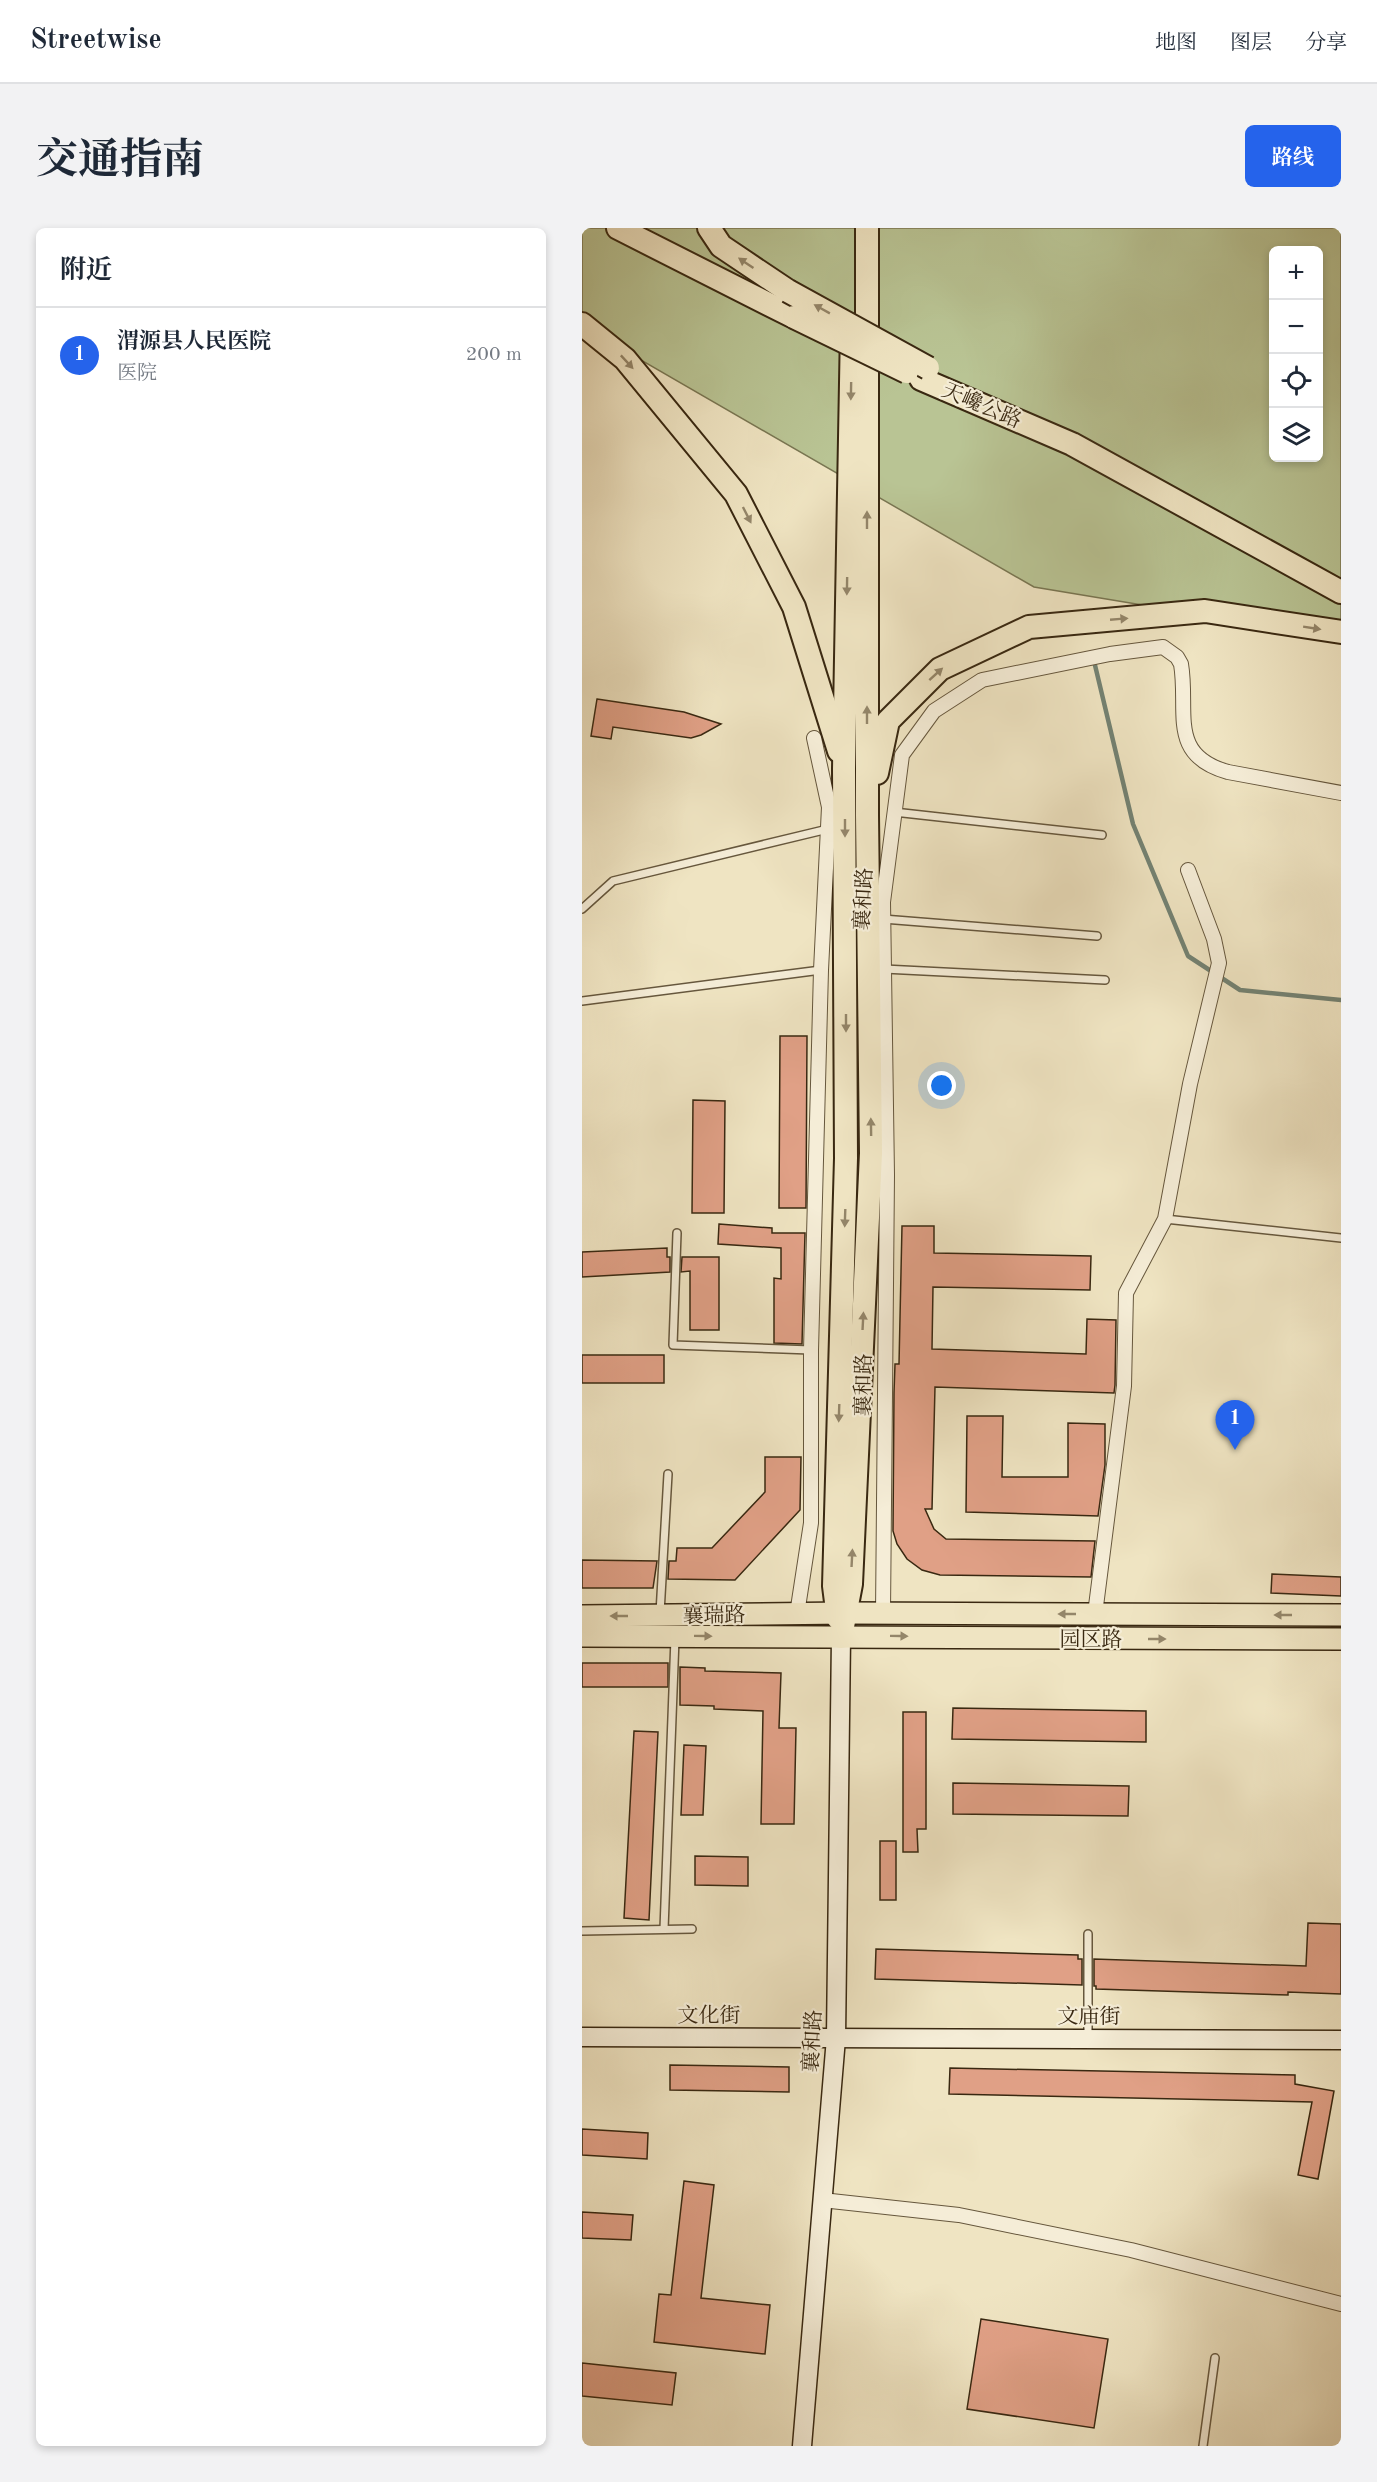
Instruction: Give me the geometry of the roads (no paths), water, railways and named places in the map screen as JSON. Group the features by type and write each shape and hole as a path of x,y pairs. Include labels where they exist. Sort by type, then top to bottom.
{"highway":[{"name":"天巉公路","path":"618,228 794,317 925,373"},
{"name":"天巉公路","path":"709,228 721,246 788,291 925,373"},
{"path":"841,1637 834,1586 846,1158 844,769 854,228"},
{"path":"841,1637 851,1584 871,1153 867,815 867,228"},
{"path":"582,324 625,359 736,494 794,607 844,769"},
{"path":"925,373 1072,444 1341,592"},
{"path":"867,815 888,721 940,669 1029,627 1205,611 1341,632"}],"main road":[{"name":"襄瑞路","path":"582,1616 846,1613"},
{"name":"园区路","path":"846,1613 1341,1615"},
{"name":"襄瑞路","path":"582,1636 841,1637"},
{"name":"园区路","path":"841,1637 1341,1639"},
{"name":"襄和路","path":"802,2446 836,2038 841,1637"},
{"name":"文化街","path":"582,2037 836,2038"},
{"name":"文庙街","path":"836,2038 1341,2040"}],"street":[{"name":"襄和路","path":"883,1613 887,1186 883,902 902,755 934,711 982,680 1110,654 1163,647 1177,657 1181,664 1184,734 1190,748 1200,760 1213,768 1227,772 1341,793"},
{"name":"襄和路","path":"797,1614 811,1523 811,1350 821,970 829,807 814,738"},
{"path":"1095,1614 1124,1386 1126,1293 1165,1219 1190,1084 1212,983 1219,963 1214,939 1188,870"},
{"path":"822,2200 959,2215 1131,2250 1341,2304"}],"lane":[{"path":"894,812 1102,834"},
{"path":"582,909 613,881 828,828"},
{"path":"883,919 1097,936"},
{"path":"884,969 1105,980"},
{"path":"582,1001 821,970"},
{"path":"1165,1219 1341,1238"},
{"path":"677,1233 673,1346 811,1350"},
{"path":"660,1615 668,1474"},
{"path":"664,1929 675,1636"},
{"path":"582,1931 692,1929"},
{"path":"1088,1934 1088,2039"},
{"path":"1203,2446 1215,2358"}],"waterway":[{"path":"1094,661 1133,824 1188,956 1240,990 1341,1000"}],"place":[{"name":"渭源县人民医院","path":"1235,1450"}]}
